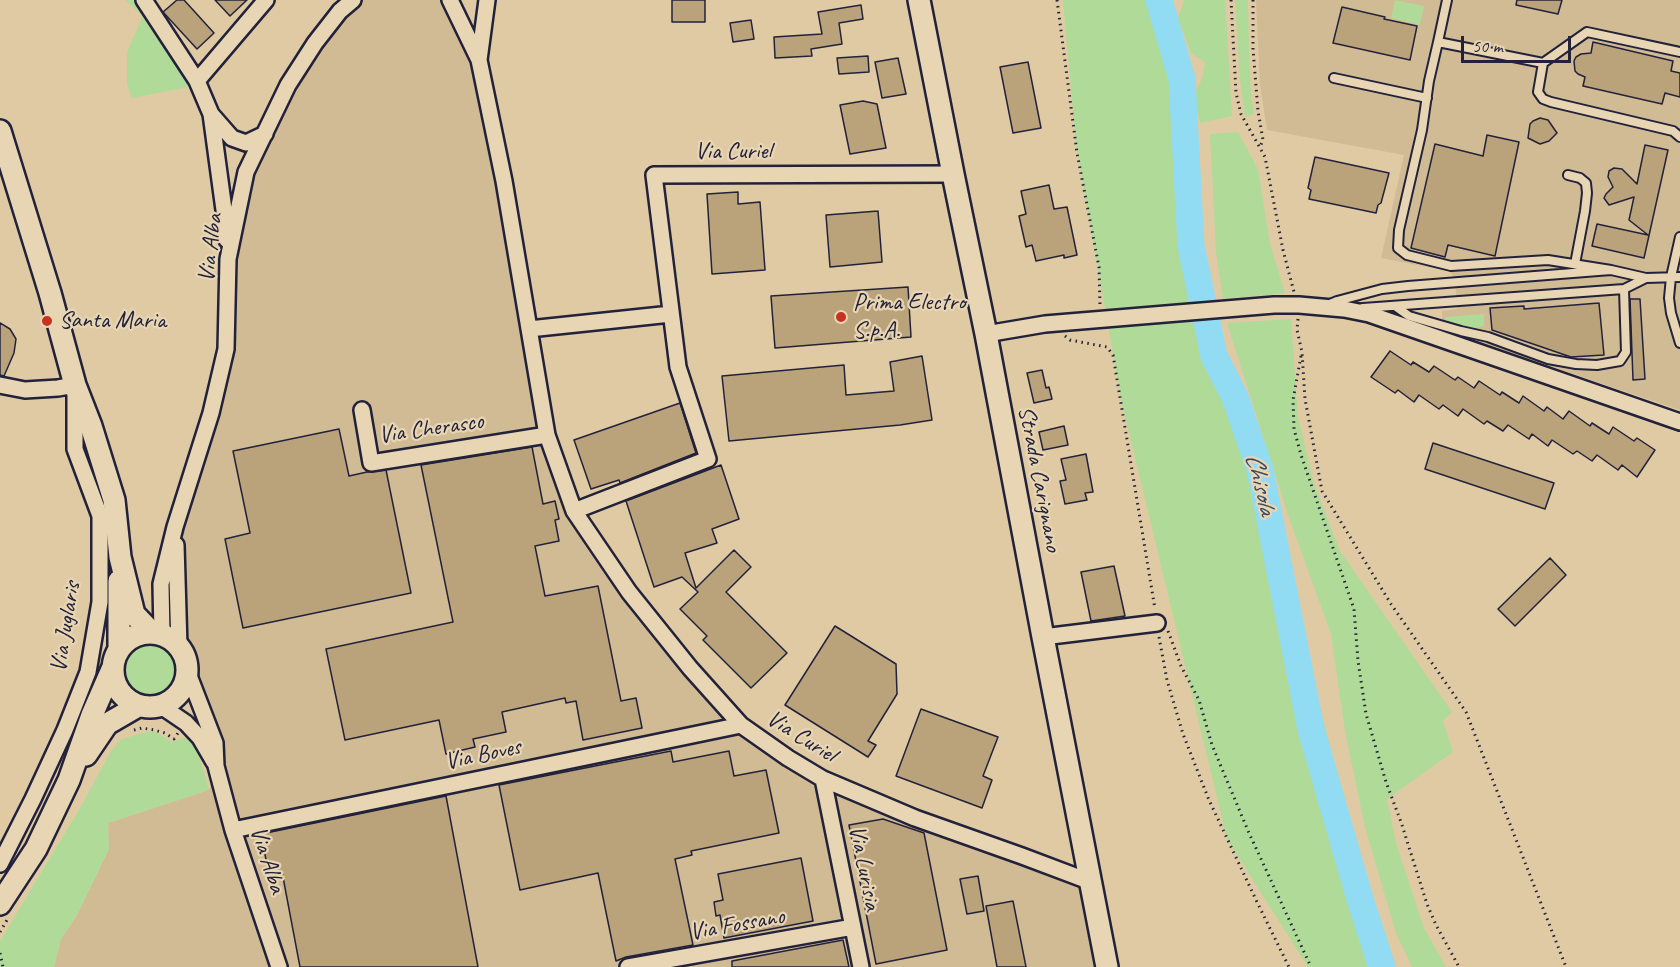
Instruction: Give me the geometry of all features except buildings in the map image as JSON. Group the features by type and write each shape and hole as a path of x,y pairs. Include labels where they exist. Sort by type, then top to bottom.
{"street":[{"path":"144,0 197,81 211,114 228,259"},
{"path":"197,81 266,0"},
{"name":"Via Alba","path":"164,638 175,527 211,413 226,349 228,259 246,172 288,85 315,43 340,11 353,0"},
{"name":"Via Curiel","path":"450,0 479,60 504,181 547,435 574,511 636,600 690,668 741,725 788,758 823,779 915,818 1091,882"},
{"name":"Via Curiel","path":"479,60 487,0"},
{"name":"Strada Carignano","path":"919,0 986,334 1107,967"},
{"path":"211,114 232,138 246,143 265,134"},
{"name":"Via Juglaris","path":"0,131 50,293 75,384 92,426 114,500 120,557 134,614 164,638"},
{"path":"217,161 223,171 233,175 246,172"},
{"name":"Via Curiel","path":"574,511 708,459 678,367 654,175 953,174"},
{"path":"986,334 1046,324 1274,305 1344,309 1369,314 1680,423"},
{"path":"529,329 671,314"},
{"path":"0,385 26,390 58,388 75,384"},
{"name":"Via Juglaris","path":"0,864 65,730 88,672 100,602 100,516 75,448 75,384"},
{"name":"Via Cherasco","path":"362,410 371,463 547,435"},
{"name":"Via Juglaris","path":"6,908 69,780 92,715 116,658 120,557"},
{"path":"1043,637 1157,624"},
{"path":"142,634 164,638 187,663 188,673 185,684 180,693 161,706 149,708 138,706 118,691 114,679 116,658 125,642 133,637 142,634"},
{"name":"Via Alba","path":"188,673 215,743 216,766 233,830 279,967"},
{"name":"Via Juglaris","path":"69,780 107,724 138,706"},
{"name":"Via Alba","path":"161,706 186,723 200,738 216,766"},
{"name":"Via Boves","path":"233,830 741,725"},
{"name":"Via Lurisia","path":"823,779 861,967"},
{"name":"Via Fossano","path":"628,967 853,927"}],"lane":[{"path":"1447,0 1429,81 1422,130 1398,231 1398,248 1407,255 1451,266 1548,260 1646,278 1680,277"},
{"path":"1680,52 1587,32 1543,63 1538,92 1543,99 1551,102 1673,131 1680,137"},
{"path":"1438,42 1543,63"},
{"path":"1335,78 1427,98"},
{"path":"1568,175 1580,178 1586,183 1587,193 1575,264"},
{"path":"1680,237 1669,298 1680,343"},
{"path":"1325,307 1337,301 1382,289 1611,270"},
{"path":"1344,309 1624,289 1646,278"},
{"path":"1395,306 1409,316 1488,337 1548,359 1597,365 1620,361 1626,352 1624,289"}],"path":[{"path":"1057,0 1077,153 1100,267 1101,320"},
{"path":"1231,0 1235,74 1240,114 1265,157 1283,250 1299,305 1297,330 1302,352 1305,399 1322,491 1391,604 1466,712 1566,967"},
{"path":"1253,0 1253,50 1263,140 1260,147"},
{"path":"1046,324 1070,340 1107,347 1113,355 1167,680 1183,734 1209,800 1289,967"},
{"path":"1302,352 1293,400 1294,429 1304,465 1354,609 1358,661 1366,714 1427,904 1459,967"},
{"path":"1157,624 1167,629 1181,666 1199,700 1212,745 1249,833 1311,967"},
{"path":"129,731 142,728 154,730 174,739 186,723"},
{"path":"0,932 6,908"},
{"path":"0,953 3,967"}],"shaded area":[{"path":"353,0 450,0 479,60 547,435 574,511 690,668 788,758 1091,882 1107,967 54,967 61,939 77,915 109,849 108,823 209,790 216,766 187,663 179,647 175,527 226,349 228,259 246,172 288,85"},
{"path":"1256,0 1680,0 1680,410 1473,340 1454,332 1455,326 1442,321 1442,311 1457,309 1455,278 1449,271 1381,258 1404,155 1267,130 1260,85"}],"green space":[{"path":"125,0 148,0 198,85 132,98 127,84 127,52 143,16"},
{"path":"1063,0 1159,0 1182,79 1191,246 1214,356 1260,470 1386,967 1308,967 1227,839 1122,404 1076,145"},
{"path":"1184,0 1225,0 1232,116 1200,123 1194,94 1202,79 1205,62 1191,53 1178,18"},
{"path":"1235,0 1248,0 1251,95 1254,114 1245,117 1240,81"},
{"path":"1395,0 1424,6 1420,25 1391,18"},
{"path":"1238,132 1258,169 1270,244 1285,293 1223,299 1216,252 1210,134"},
{"path":"1484,314 1484,326 1473,329 1445,321 1445,317"},
{"path":"1291,319 1298,417 1314,483 1340,551 1452,712 1443,721 1453,752 1387,799 1396,843 1424,928 1446,967 1412,967 1396,933 1365,827 1345,731 1331,634 1289,518 1227,323"},
{"path":"145,643 155,643 164,647 172,655 176,669 172,683 164,691 155,695 145,695 136,691 128,683 124,674 124,664 128,655 136,647"},
{"path":"154,731 172,742 186,737 198,752 209,790 108,823 109,849 77,915 61,939 54,967 0,967 0,941 79,810 110,753 120,740"}],"waterway":[{"name":"Chisola","path":"1159,0 1182,79 1191,246 1214,356 1235,397 1260,470 1311,729 1382,967"}],"place":[{"name":"Prima Electro S.p.A.","path":"841,317"},
{"name":"Santa Maria","path":"47,321"}]}
